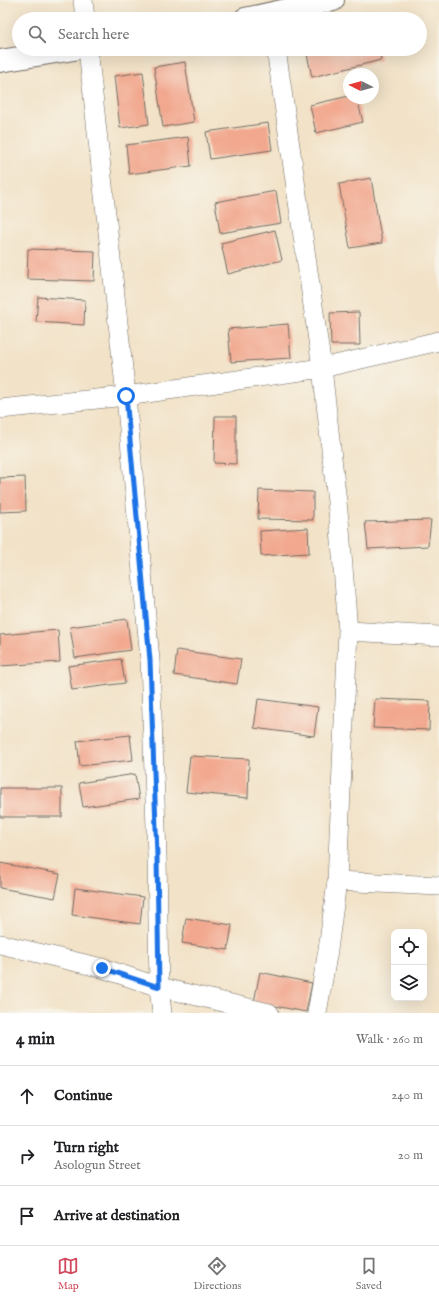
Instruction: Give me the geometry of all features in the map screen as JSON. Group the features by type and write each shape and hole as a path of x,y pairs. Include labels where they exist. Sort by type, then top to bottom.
{"street":[{"path":"83,0 84,12"},
{"path":"270,11 333,0"},
{"path":"0,62 34,56"},
{"path":"89,56 126,396 150,660 157,856 159,987 162,1013"},
{"path":"277,56 322,368 340,529 348,631 340,780 337,881 328,950 317,1013"},
{"path":"0,409 126,396 322,368 439,341"},
{"path":"348,631 439,636"},
{"path":"337,881 439,886"},
{"path":"0,944 102,968 159,987 269,1013"}],"building":[{"path":"307,56 380,56 381,60 343,68 343,69 312,77"},
{"path":"185,62 194,122 163,127 154,67"},
{"path":"143,72 149,124 120,128 114,76"},
{"path":"343,97 343,104 358,104 363,122 316,133 310,105"},
{"path":"268,123 272,150 210,159 206,132"},
{"path":"188,137 191,166 129,174 126,145"},
{"path":"371,178 382,243 350,248 339,184"},
{"path":"276,191 281,223 220,233 215,202"},
{"path":"275,230 282,260 228,274 221,243"},
{"path":"28,249 95,251 94,281 27,279"},
{"path":"38,297 85,300 84,325 36,322"},
{"path":"359,312 360,345 331,345 330,313"},
{"path":"288,324 291,358 231,362 228,329"},
{"path":"215,416 236,416 236,464 214,463"},
{"path":"25,477 26,511 0,512 0,478"},
{"path":"259,490 313,492 313,520 258,519"},
{"path":"431,520 428,546 368,549 365,522"},
{"path":"308,528 309,553 261,556 260,531"},
{"path":"127,619 131,650 75,658 70,627"},
{"path":"58,630 60,662 0,666 0,635"},
{"path":"177,650 241,659 237,684 174,675"},
{"path":"121,659 125,683 72,690 68,666"},
{"path":"258,699 318,707 314,736 254,728"},
{"path":"375,699 430,701 429,730 373,728"},
{"path":"130,735 133,760 80,766 77,741"},
{"path":"190,756 249,759 248,798 186,792"},
{"path":"135,774 139,799 83,807 79,783"},
{"path":"0,788 62,788 62,817 0,817"},
{"path":"0,863 60,874 55,898 0,888"},
{"path":"75,888 143,897 140,924 72,915"},
{"path":"186,918 232,925 228,950 182,943"},
{"path":"260,972 312,983 306,1012 254,1002"}],"route":[{"path":"102,968 159,987 157,856 150,660 126,396"}]}
